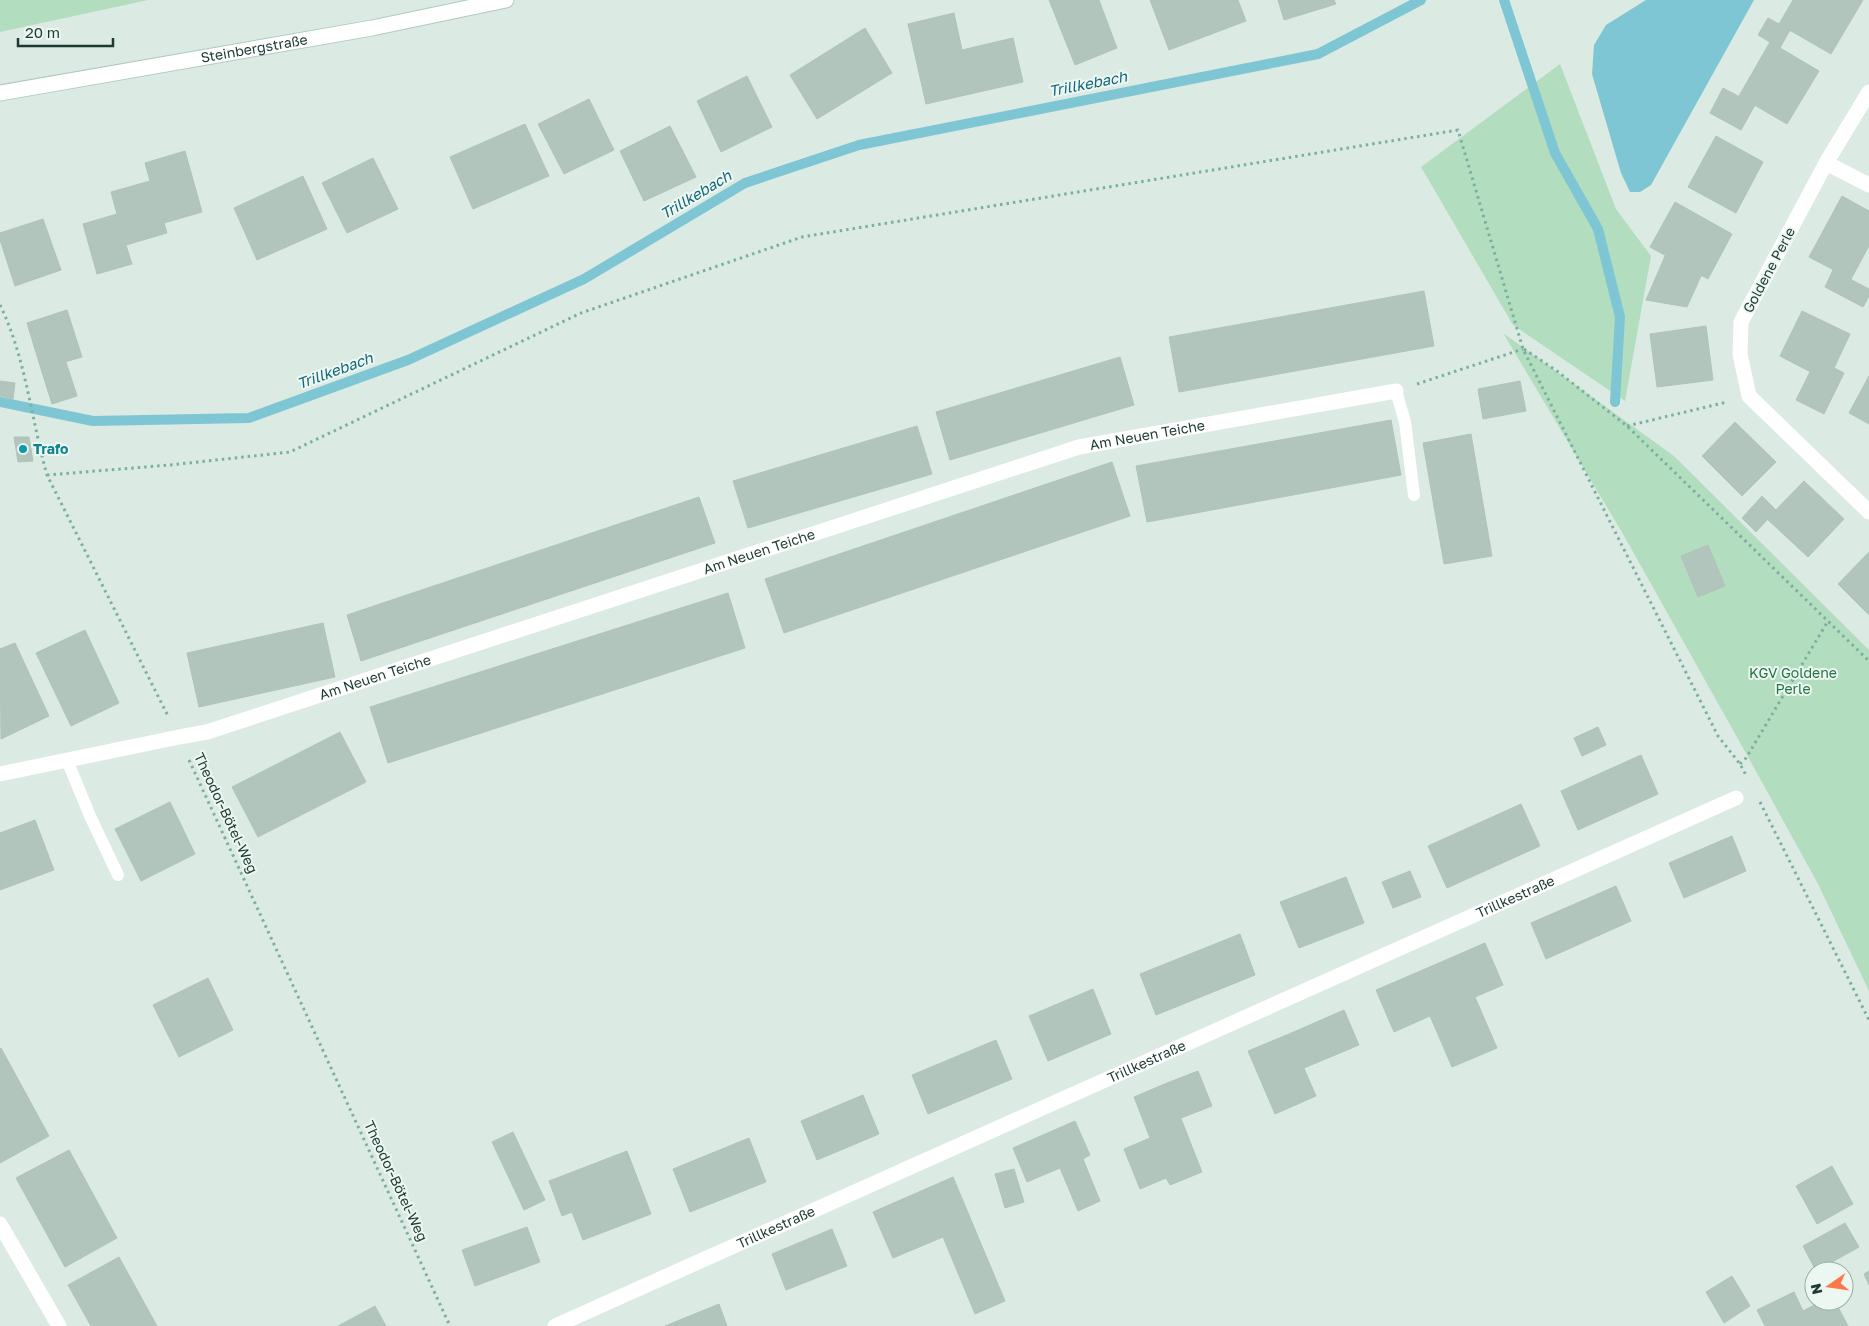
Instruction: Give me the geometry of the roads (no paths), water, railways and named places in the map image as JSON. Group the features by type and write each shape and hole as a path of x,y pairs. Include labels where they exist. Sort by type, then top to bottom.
{"street":[{"name":"Steinbergstraße","path":"0,93 372,28 506,0"},
{"name":"Goldene Perle","path":"1869,92 1826,163 1741,322 1740,354 1749,396 1869,512"},
{"path":"1826,163 1869,185"},
{"name":"Am Neuen Teiche","path":"0,774 207,732 1079,447 1396,391"},
{"name":"Trillkestraße","path":"555,1326 1736,798"},
{"path":"0,1224 58,1326"}],"lane":[{"path":"1396,391 1404,422 1414,495"},
{"path":"67,760 90,816 118,875"}],"water":[{"path":"1646,0 1754,0 1651,185 1640,192 1630,192 1621,173 1592,74 1594,45 1606,25"}],"waterway":[{"name":"Trillkebach","path":"0,402 93,421 249,418 408,360 584,279 745,183 859,145 1318,54 1421,0"},
{"path":"1504,0 1555,153 1598,229 1620,317 1615,402"}],"place":[{"name":"Trafo","path":"23,449"}],"park label":[{"name":"KGV Goldene Perle","path":"1793,682"}]}
